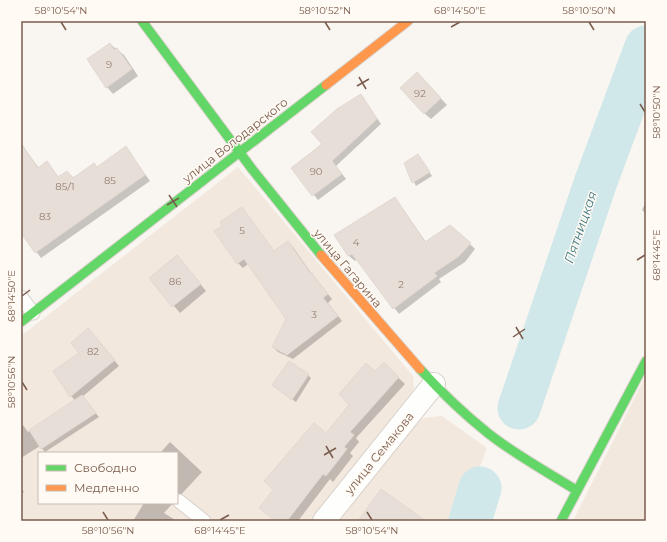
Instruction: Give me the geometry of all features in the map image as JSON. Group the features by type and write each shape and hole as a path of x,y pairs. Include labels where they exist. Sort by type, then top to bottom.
{"street":[{"name":"улица Гагарина","path":"142,21 239,152 343,282 434,384 489,434 511,450 576,490"},
{"name":"улица Володарского","path":"21,322 408,21"},
{"path":"560,521 632,390 646,361"},
{"name":"улица Семакова","path":"324,521 434,384"}],"lane":[{"path":"21,297 33,313"},
{"path":"179,501 204,521"}],"shaded area":[{"path":"238,167 413,376 414,388 409,401 312,521 21,521 21,336"},
{"path":"646,375 646,521 573,521"},
{"path":"442,416 487,448 459,521 334,521 416,419"}],"building":[{"path":"110,43 114,50 117,48 132,69 106,88 87,59"},
{"path":"417,72 441,98 424,114 400,88"},
{"path":"361,94 377,119 332,161 342,174 312,196 291,168 322,144 311,132 337,109"},
{"path":"21,143 38,168 47,161 58,177 67,171 73,178 94,163 97,167 126,146 145,175 35,253 21,233"},
{"path":"418,154 430,172 412,183 404,163"},
{"path":"395,197 425,242 450,225 471,243 459,256 434,273 437,276 393,309 352,254 348,256 334,235"},
{"path":"242,207 274,251 288,241 310,273 311,272 328,294 323,298 338,316 287,355 272,347 286,319 244,259 237,264 214,231 222,226 220,222"},
{"path":"177,255 201,284 172,307 149,278"},
{"path":"88,328 115,360 70,397 53,371 79,353 71,343"},
{"path":"289,361 309,374 292,400 272,385"},
{"path":"384,362 399,377 350,432 354,435 344,447 347,449 326,476 323,474 287,521 275,521 259,508 273,490 264,481 314,423 326,433 349,405 339,394 366,363 375,371"},
{"path":"82,395 96,413 41,449 29,430"},
{"path":"381,489 426,521 358,521"}],"waterway":[{"name":"Пятницкая","path":"519,408 596,181 646,47"},
{"name":"Пятницкая","path":"470,521 480,488"}],"traffic: fast":[{"path":"142,21 252,169 321,255"},
{"path":"21,322 326,85"},
{"path":"561,521 646,361"},
{"path":"420,369 453,403 499,442 576,490"}],"traffic: slow":[{"path":"326,85 408,21"},
{"path":"321,255 420,369"}]}
